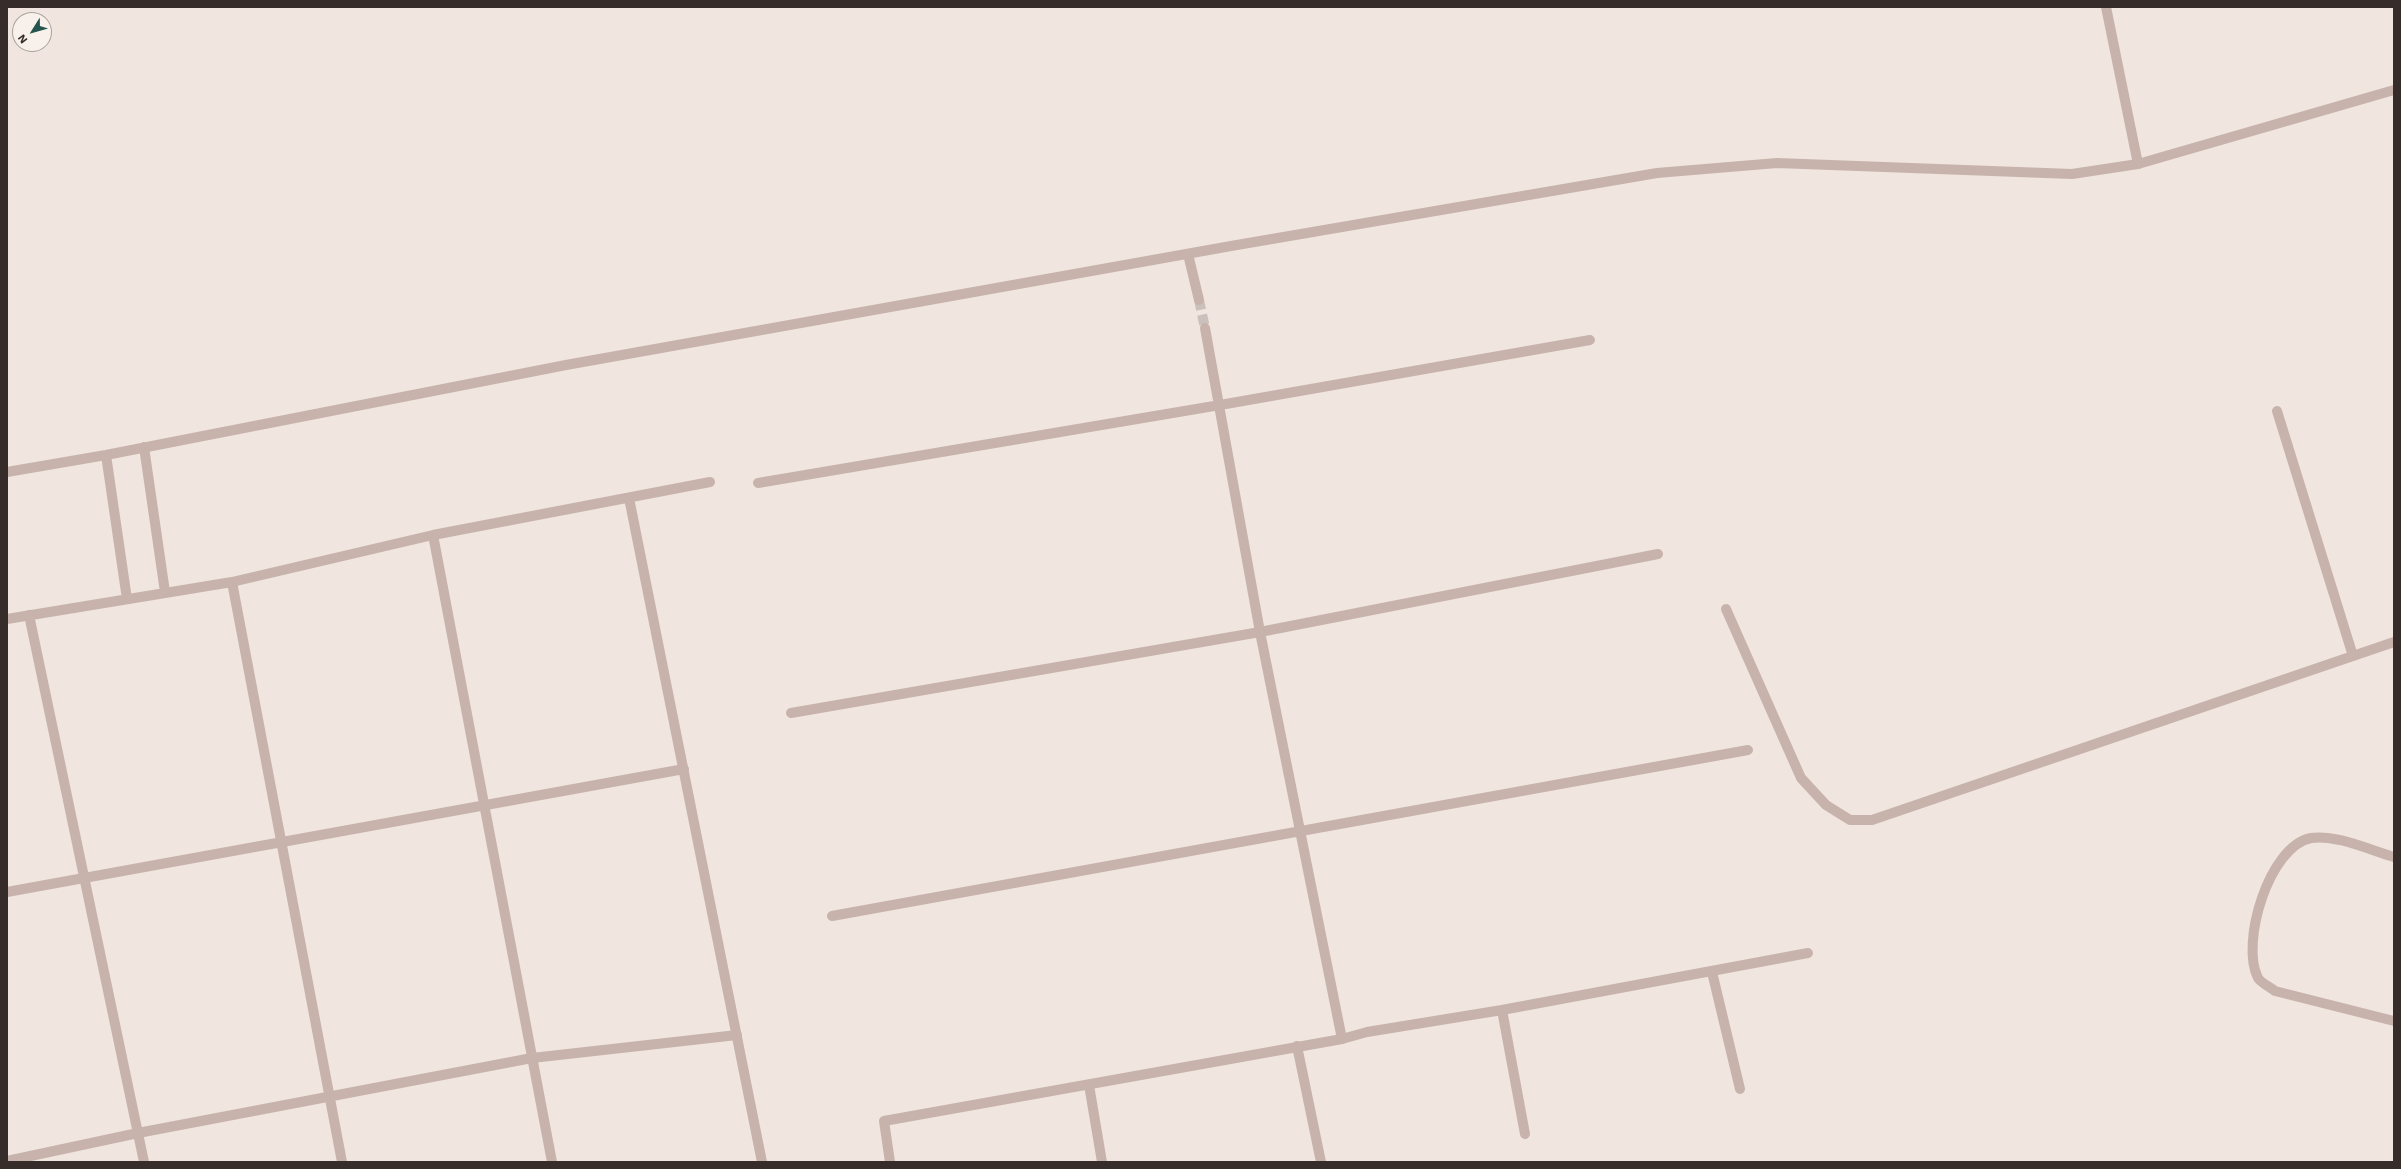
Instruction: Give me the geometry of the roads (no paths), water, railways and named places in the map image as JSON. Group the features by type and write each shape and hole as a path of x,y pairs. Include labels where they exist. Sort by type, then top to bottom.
{"street":[{"path":"2106,7 2138,164"},
{"path":"7,472 106,455 566,365 1188,254 1657,173 1777,163 2072,174 2138,164 2394,90"},
{"path":"1188,254 1199,300"},
{"path":"1205,328 1260,632 1299,833 1342,1039"},
{"path":"758,483 1220,405 1590,340"},
{"path":"2277,411 2353,656"},
{"path":"144,447 165,592"},
{"path":"106,455 127,598"},
{"path":"7,619 127,598 232,582 433,534 710,482"},
{"path":"629,498 762,1162"},
{"path":"433,534 552,1162"},
{"path":"791,713 1260,632 1658,554"},
{"path":"232,582 342,1162"},
{"path":"1726,609 1801,778 1826,805 1850,820 1872,820 2394,642"},
{"path":"30,616 144,1162"},
{"path":"832,916 1299,833 1748,750"},
{"path":"7,892 84,876 282,843 484,804 684,769"},
{"path":"2394,857 2328,838 2310,838 2291,847 2268,880 2253,933 2252,958 2258,979 2275,991 2394,1021"},
{"path":"890,1162 884,1121 1342,1039 1367,1032 1502,1010 1712,972 1808,953"},
{"path":"1712,972 1740,1090"},
{"path":"1502,1010 1525,1134"},
{"path":"7,1162 138,1133 532,1058 737,1035"},
{"path":"1297,1046 1321,1162"},
{"path":"1089,1085 1102,1162"}],"tunnel":[{"path":"1199,300 1205,328"}]}
